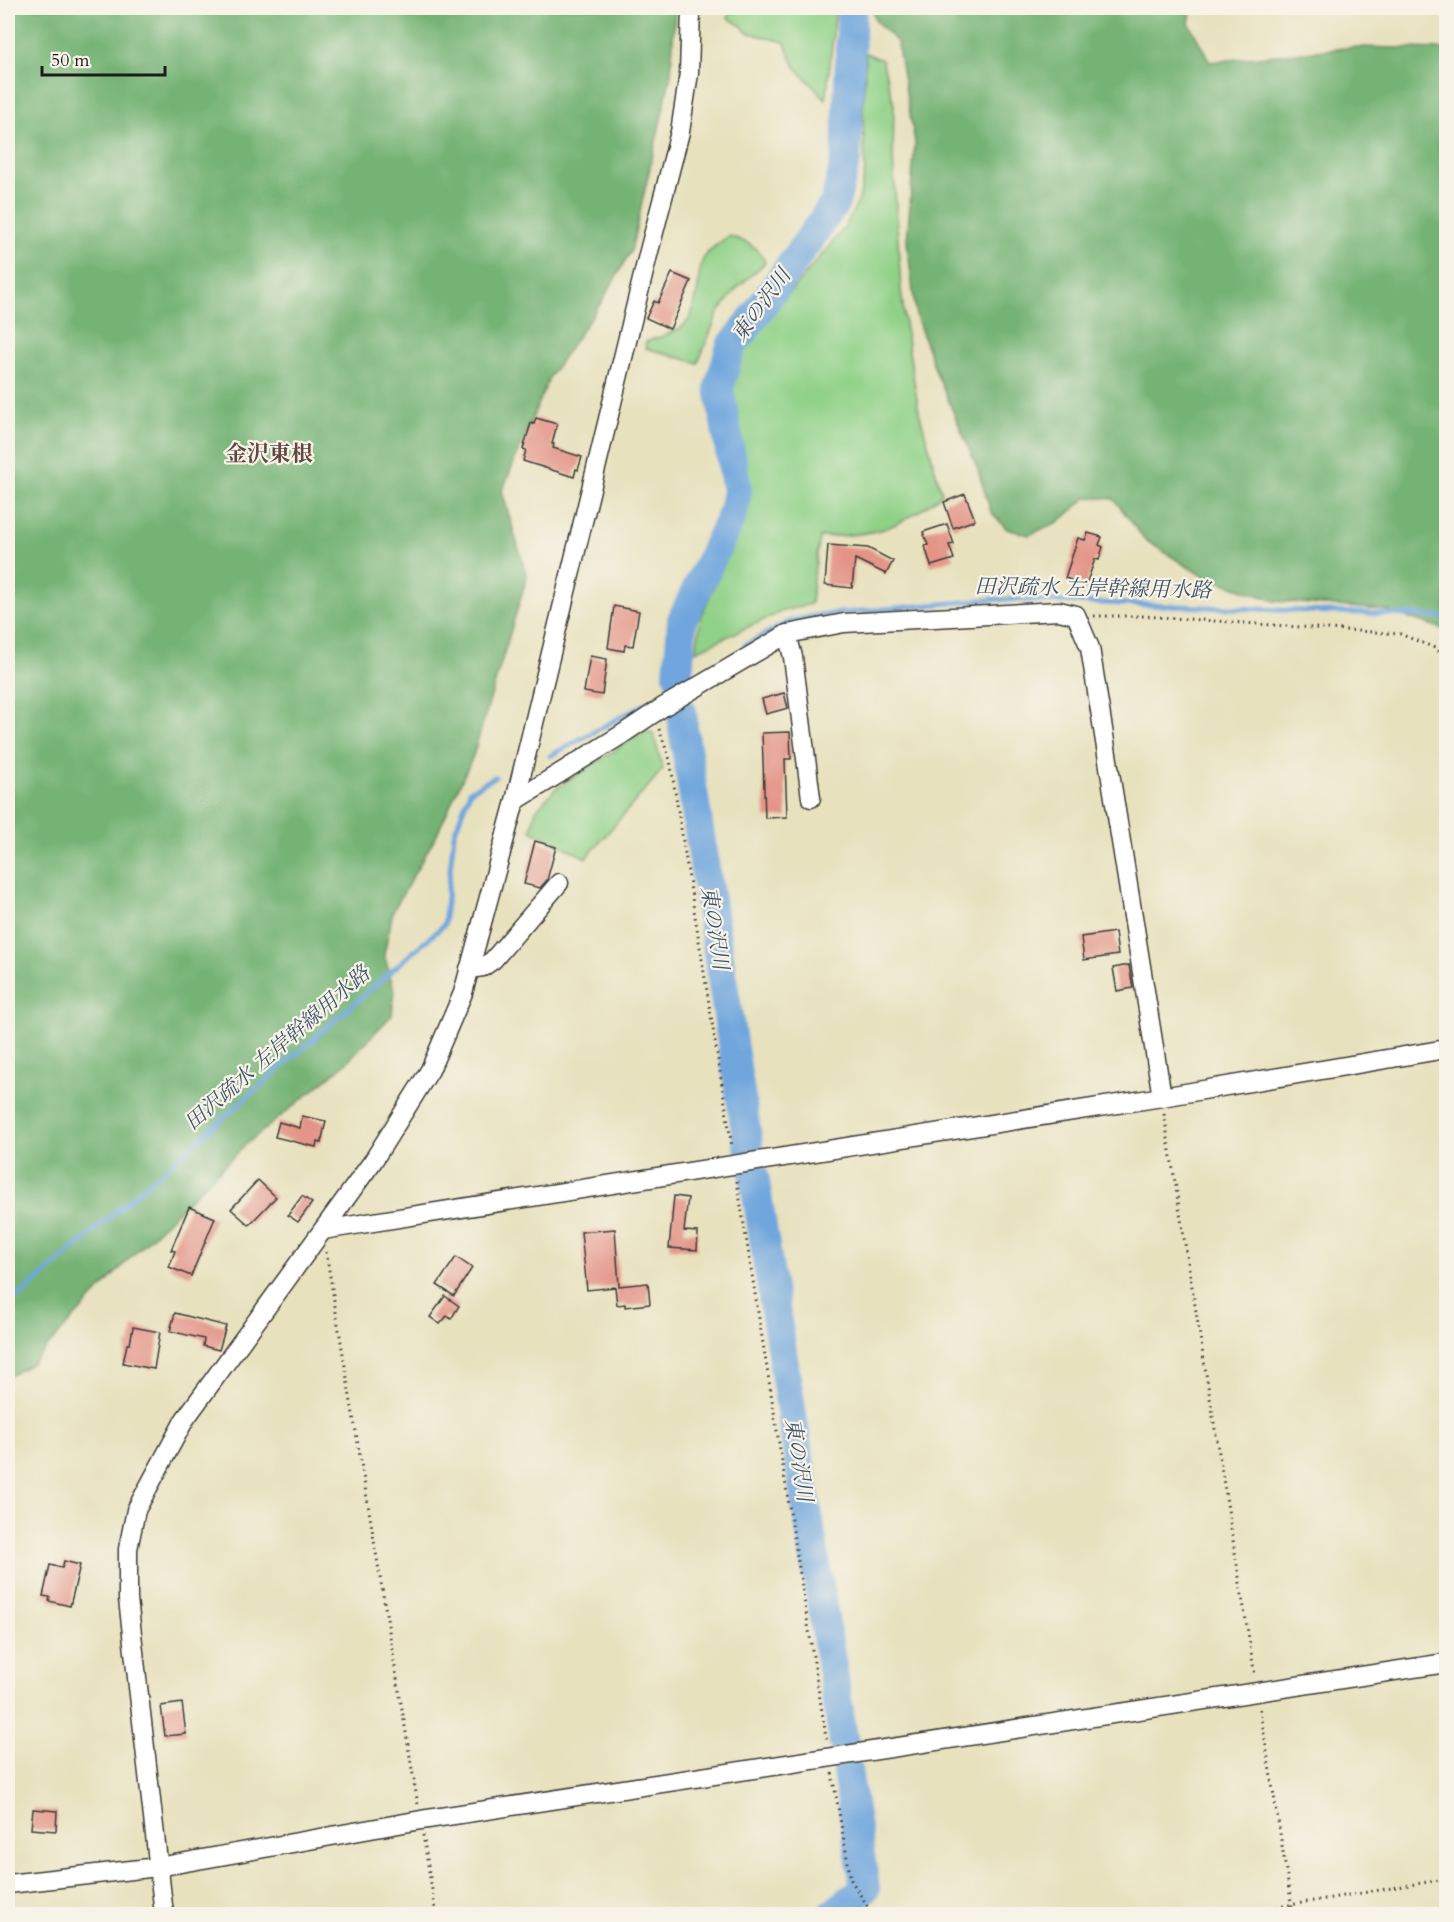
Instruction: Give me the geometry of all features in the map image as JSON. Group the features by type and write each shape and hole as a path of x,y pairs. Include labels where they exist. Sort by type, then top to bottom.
{"street":[{"path":"164,1914 128,1599 128,1549 136,1510 185,1419 373,1161 430,1070 463,993 515,801 680,132 689,73 691,8"},
{"path":"515,801 654,713 787,634 844,623 1059,611 1076,615 1090,648 1162,1097"},
{"path":"787,634 793,657 811,798"},
{"path":"469,969 483,967 493,960 559,883"},
{"path":"322,1230 1162,1097 1446,1049"},
{"path":"8,1884 158,1867 421,1820 1446,1663"}],"path":[{"path":"1076,615 1144,616 1400,634 1435,648 1446,660"},
{"path":"654,713 670,760 850,1880 872,1914"},
{"path":"1162,1097 1293,1914"},
{"path":"322,1230 436,1914"},
{"path":"1235,1914 1446,1879"}],"green space":[{"path":"8,8 675,8 671,75 631,251 602,301 550,376 502,491 527,577 473,756 436,836 393,911 384,954 394,990 392,1015 344,1065 243,1147 128,1260 31,1364 8,1377"},
{"path":"730,8 836,8 826,99 795,67 784,42 746,32 743,27 728,18"},
{"path":"872,8 1192,8 1189,23 1210,62 1355,47 1446,49 1446,630 1385,610 1275,601 1201,575 1145,540 1114,499 1088,497 1058,522 1029,535 1007,529 991,512 977,467 936,372 916,316 907,241 915,142 897,42 876,21"},
{"path":"866,53 882,60 894,104 893,158 901,290 907,339 919,412 942,494 912,516 886,528 872,532 820,537 811,604 783,611 696,651 701,616 743,522 747,506 749,479 734,408 733,386 738,361 755,334 844,228 859,200 865,171 863,113"},
{"path":"729,236 755,248 765,263 736,289 718,313 698,363 645,348 646,342 674,331 689,320 697,295 702,261"},
{"path":"645,731 653,733 663,769 586,858 531,830 536,810 555,789"}],"building":[{"path":"672,273 691,281 670,329 646,318 654,301 658,303"},
{"path":"536,418 557,424 553,448 582,457 574,477 523,461 526,450 523,449 531,423 534,424"},
{"path":"965,494 975,520 953,528 944,502"},
{"path":"947,524 954,544 949,545 954,559 931,566 925,546 928,545 923,532"},
{"path":"1088,533 1102,537 1099,545 1103,547 1099,560 1095,559 1086,585 1065,578 1078,538 1085,540"},
{"path":"828,545 868,548 893,561 886,574 855,559 852,588 825,585"},
{"path":"614,606 639,611 633,646 625,645 624,651 608,648"},
{"path":"590,656 607,659 602,695 584,692"},
{"path":"784,693 788,708 766,714 762,699"},
{"path":"790,732 791,759 785,759 787,817 765,818 762,733"},
{"path":"535,841 556,847 547,880 540,888 524,884"},
{"path":"1115,932 1118,955 1084,960 1081,937"},
{"path":"1129,965 1133,988 1117,991 1113,968"},
{"path":"302,1116 326,1121 321,1143 317,1142 316,1147 275,1137 279,1122 300,1128"},
{"path":"258,1180 276,1197 249,1225 231,1209"},
{"path":"302,1196 312,1203 298,1222 288,1215"},
{"path":"674,1196 688,1198 684,1231 698,1232 697,1250 669,1248"},
{"path":"189,1207 215,1218 191,1276 169,1267 175,1251 171,1250"},
{"path":"615,1229 619,1286 648,1283 650,1304 625,1307 625,1304 617,1305 615,1287 587,1290 581,1232"},
{"path":"456,1257 472,1268 454,1296 437,1285"},
{"path":"445,1296 459,1306 451,1319 447,1316 440,1324 430,1317"},
{"path":"175,1313 226,1326 219,1350 203,1346 204,1339 170,1331"},
{"path":"133,1327 160,1332 154,1369 123,1363"},
{"path":"64,1561 80,1565 70,1606 49,1601 50,1597 43,1596 50,1565 62,1568"},
{"path":"182,1703 186,1734 165,1736 161,1706"},
{"path":"33,1809 57,1811 56,1831 31,1829"}],"waterway":[{"name":"東の沢川","path":"678,675 682,620 733,513 737,491 719,387 731,346 835,203 846,159 852,8"},
{"name":"田沢疏水 左岸幹線用水路","path":"745,645 791,621 820,615 995,599 1436,616 1446,619"},
{"name":"田沢疏水 左岸幹線用水路","path":"550,756 650,701"},
{"name":"東の沢川","path":"682,712 748,1144"},
{"name":"田沢疏水 左岸幹線用水路","path":"8,1306 444,925 454,834 470,791 495,777"},
{"name":"東の沢川","path":"754,1176 844,1743"},
{"name":"東の沢川","path":"833,1914 865,1888 847,1770"}],"district":[{"name":"金沢東根","path":"269,453"}]}
